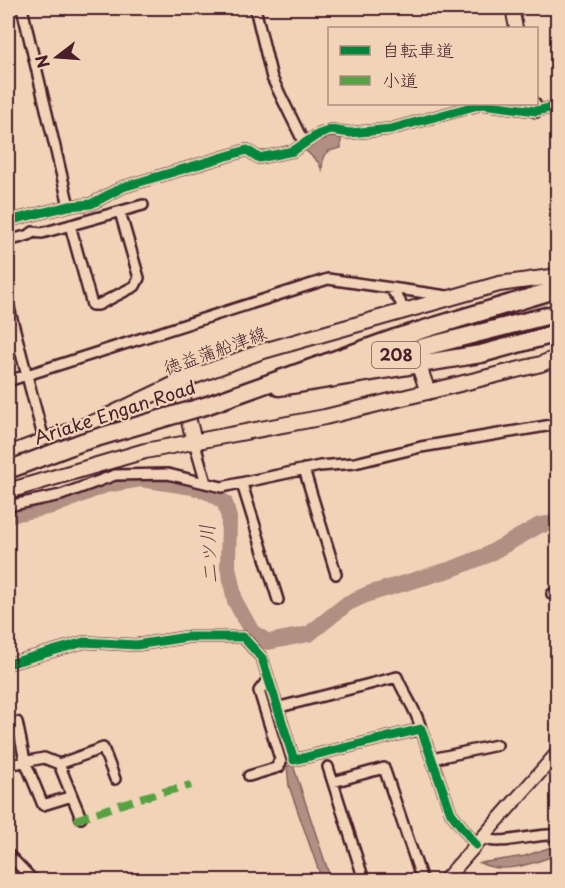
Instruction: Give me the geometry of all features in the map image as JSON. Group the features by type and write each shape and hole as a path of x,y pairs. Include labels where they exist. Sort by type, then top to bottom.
{"highway":[{"path":"234,395 395,338 558,290"},
{"name":"Ariake Engan Road","path":"8,464 81,437 234,395 558,313"},
{"path":"234,395 482,354 558,333"},
{"name":"Ariake Engan Road","path":"8,470 82,442 205,403"}],"main road":[{"name":"徳益蒲船津線","path":"8,454 97,421 179,382 305,339 499,284 558,276"},
{"path":"403,310 408,326"},
{"path":"8,491 145,451 325,417 558,357"},
{"path":"420,369 428,392"},
{"path":"179,382 194,441"},
{"path":"44,440 57,475"}],"street":[{"path":"22,8 69,206"},
{"path":"255,8 272,78 304,143"},
{"path":"512,8 516,27"},
{"path":"8,221 69,206 92,204 123,187 247,150 259,158 293,151 331,130 350,133 391,129 478,105"},
{"path":"500,105 558,106"},
{"path":"8,241 29,236 33,232 42,233 143,206"},
{"path":"70,225 92,305 98,305 135,286 139,278 120,212"},
{"path":"8,381 328,279 453,296"},
{"path":"391,289 400,301 403,310"},
{"path":"8,304 44,440"},
{"path":"8,506 61,495 115,475 168,474 222,487 304,470 356,463 421,447 558,424"},
{"path":"194,441 206,483"},
{"path":"304,470 336,574"},
{"path":"57,475 61,495"},
{"path":"242,484 278,600"},
{"path":"8,664 84,642 136,645 187,638 243,637 262,658 294,760 421,729"},
{"path":"276,708 397,677 405,698 419,717 421,729 451,813 479,841 491,842 541,834 558,835"},
{"path":"249,776 279,767 278,763 281,762 259,691 268,679"},
{"path":"17,722 25,761 43,805 72,796"},
{"path":"432,759 497,745"},
{"path":"8,765 44,758 59,764 103,748 115,779"},
{"path":"445,880 558,752"},
{"path":"59,764 81,818"},
{"path":"328,767 364,880"},
{"path":"333,782 384,768 422,880"},
{"path":"8,854 33,880"},
{"path":"8,870 17,880"}],"shaded area":[{"path":"341,137 341,148 329,151 323,157 322,170 318,162 305,150 316,141"},
{"path":"293,765 331,880 322,880 289,786 287,766"},
{"path":"557,845 557,855 528,864 499,868 480,863 525,856"}],"waterway":[{"name":"二ツ川","path":"8,515 53,506 105,485 141,479 193,487 213,494 225,503 229,518 228,567 235,601 252,632 268,642 309,634 348,603 368,594 452,569 485,556 540,525 558,523"}],"marked path":[{"path":"75,820 140,798 191,785"}],"cycle path":[{"path":"8,221 69,206 91,204 123,187 247,150 259,158 293,151 317,135 331,130 350,133 391,129 478,105"},
{"path":"490,105 536,111 558,106"},
{"path":"8,664 84,642 136,645 187,637 243,637 262,658 294,760 421,729 451,813 476,845"}]}
